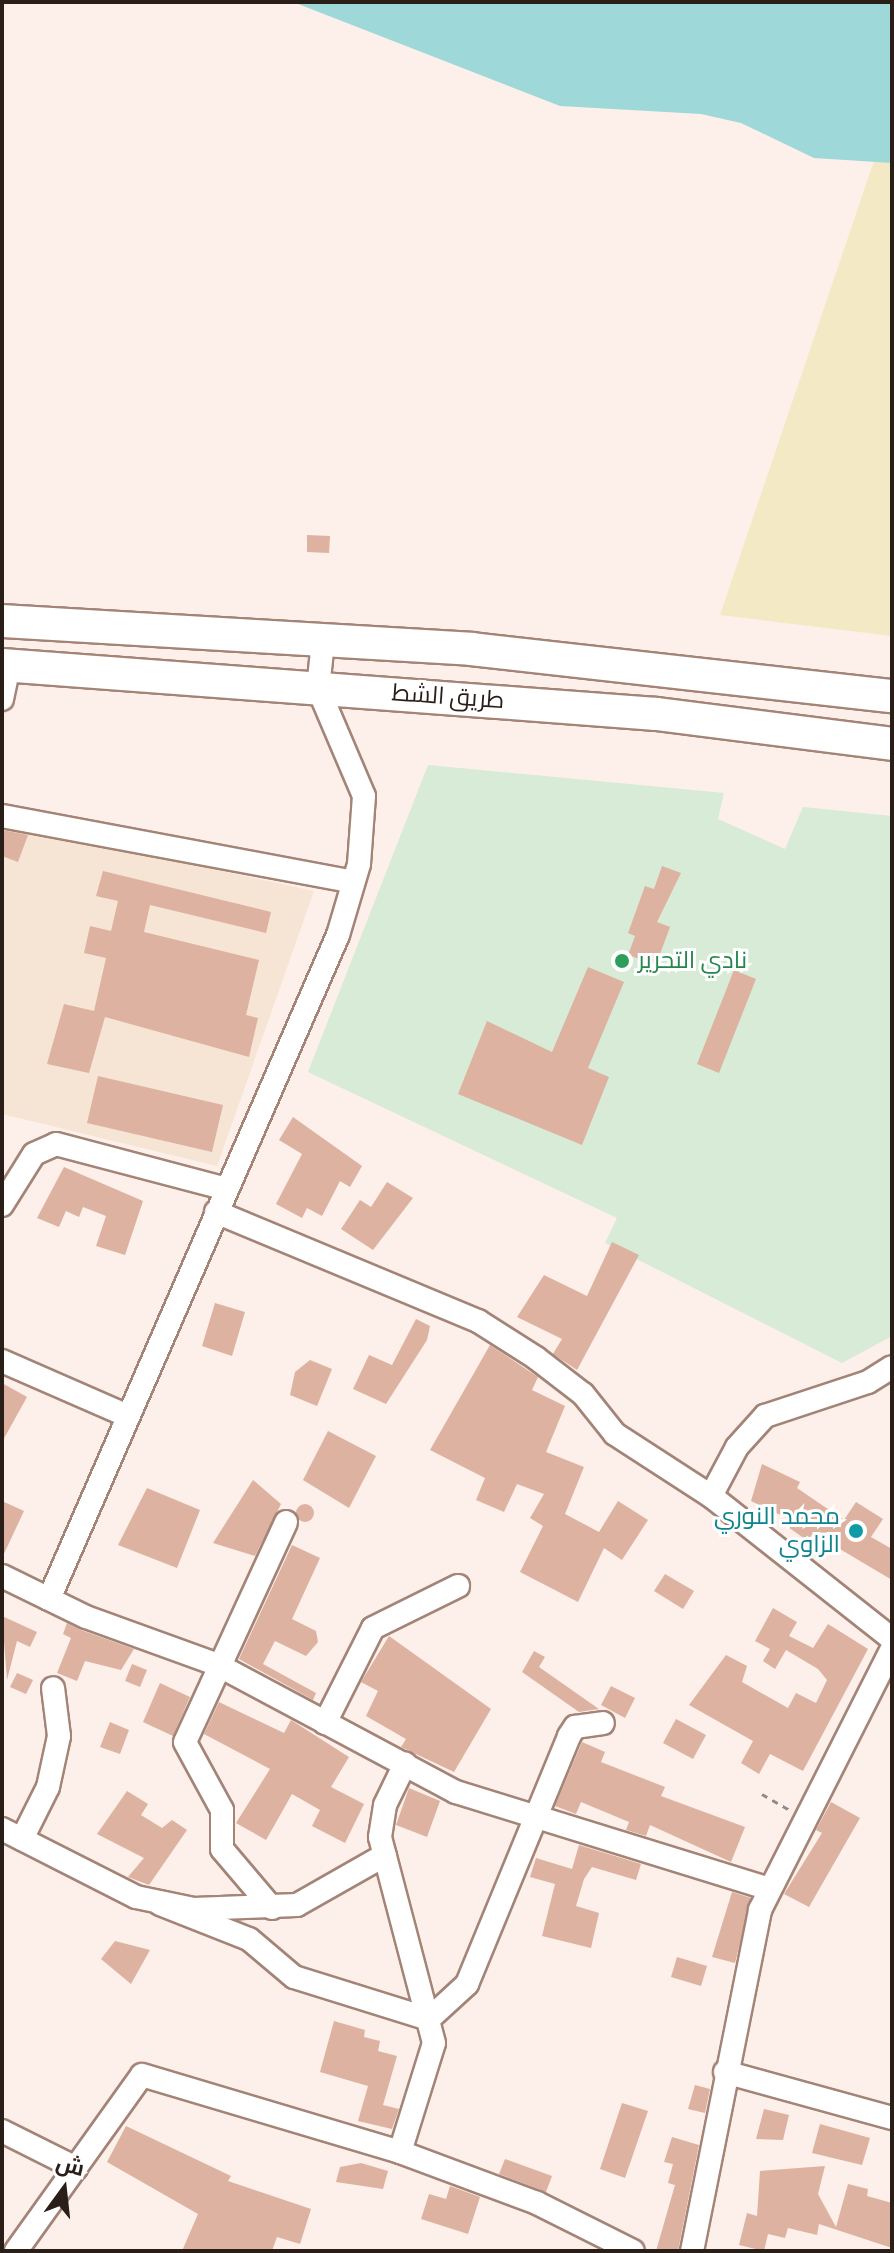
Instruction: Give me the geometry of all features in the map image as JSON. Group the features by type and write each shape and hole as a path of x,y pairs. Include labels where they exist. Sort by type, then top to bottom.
{"highway":[{"name":"طريق الشط","path":"2,621 657,665 892,696"},
{"name":"طريق الشط","path":"5,666 656,714 892,744"}],"street":[{"path":"49,1599 332,949 353,882 364,796 318,688 323,642"},
{"path":"2,699 5,666"},
{"path":"2,816 353,882"},
{"path":"2,1205 34,1154 56,1144 226,1189"},
{"path":"216,1212 478,1321 583,1394 615,1434 711,1496 892,1639"},
{"path":"2,1361 128,1416"},
{"path":"711,1496 737,1447 765,1416 892,1367"},
{"path":"272,1908 226,1855 222,1810 185,1742 216,1664 286,1522"},
{"path":"2,1576 49,1599 216,1664 475,1800 536,1813 767,1888"},
{"path":"325,1723 373,1628 400,1609 458,1586"},
{"path":"692,2251 725,2072 767,1888 807,1820 892,1649"},
{"path":"53,1688 59,1736 48,1787 12,1834 160,1904 249,1939 294,1977 429,2019"},
{"path":"429,2019 467,1984 536,1813 575,1727 603,1723"},
{"path":"400,2152 433,2061 429,2019 385,1855 381,1819 405,1764"},
{"path":"160,1904 272,1908 297,1905 385,1855"},
{"path":"725,2072 892,2118"},
{"path":"43,2251 19,2247 142,2075 400,2152 537,2203 633,2251"},
{"path":"2,2131 76,2168"}],"path":[{"path":"762,1794 807,1820"}],"shaded area":[{"path":"8,825 314,891 217,1166 2,1114 2,840"}],"green space":[{"name":"نادي التحرير","path":"428,765 724,793 718,819 785,849 803,807 892,816 892,1336 842,1363 605,1243 617,1218 308,1072"}],"sand":[{"path":"875,158 892,160 892,636 720,615"}],"water":[{"path":"293,2 892,2 892,163 814,158 741,123 701,114 560,106"}],"building":[{"path":"307,535 330,536 329,553 307,552"},
{"path":"2,830 28,835 18,862 2,856"},
{"path":"662,866 681,873 657,922 670,927 656,965 628,955 635,936 628,933 645,886 654,889"},
{"path":"103,871 271,912 266,933 150,905 144,932 259,960 246,1015 258,1018 249,1057 105,1017 89,1073 47,1064 64,1004 94,1011 106,958 84,953 90,926 111,931 118,901 96,896"},
{"path":"588,967 624,982 588,1068 609,1077 582,1145 458,1094 487,1021 552,1052"},
{"path":"734,970 756,979 719,1073 697,1064"},
{"path":"98,1076 223,1105 212,1152 87,1123"},
{"path":"293,1117 362,1166 350,1187 340,1181 322,1216 307,1208 302,1218 276,1204 302,1154 279,1140"},
{"path":"64,1167 143,1201 125,1255 96,1246 106,1216 83,1207 79,1217 66,1211 59,1227 37,1218"},
{"path":"387,1182 413,1198 373,1250 341,1229 360,1200 371,1207"},
{"path":"612,1242 639,1255 577,1370 553,1354 562,1339 517,1317 544,1275 587,1296"},
{"path":"215,1303 245,1312 232,1356 202,1346"},
{"path":"416,1319 430,1326 427,1340 386,1404 353,1389 369,1355 392,1365"},
{"path":"490,1345 538,1377 532,1390 565,1406 546,1452 584,1467 565,1514 599,1532 618,1501 648,1520 622,1560 604,1548 578,1602 520,1572 543,1526 530,1518 544,1494 517,1484 504,1512 476,1500 485,1478 430,1450"},
{"path":"310,1360 332,1369 317,1406 290,1395 295,1372"},
{"path":"2,1383 27,1397 2,1442"},
{"path":"328,1431 376,1456 349,1508 303,1480"},
{"path":"762,1464 800,1482 797,1488 844,1520 856,1502 883,1519 871,1537 892,1549 892,1580 813,1533 808,1541 785,1525 789,1519 751,1501"},
{"path":"253,1480 281,1504 255,1556 213,1543"},
{"path":"147,1488 200,1510 177,1568 118,1545"},
{"path":"2,1501 24,1511 2,1558"},
{"path":"301,1504 309,1504 314,1513 312,1520 301,1522 296,1517 296,1509"},
{"path":"292,1545 320,1558 292,1619 316,1631 318,1642 306,1656 275,1641 263,1664 316,1693 313,1700 239,1659"},
{"path":"665,1574 694,1591 683,1609 654,1591"},
{"path":"773,1608 797,1622 789,1636 813,1648 828,1624 868,1649 803,1771 770,1754 759,1774 741,1763 753,1741 689,1705 726,1655 747,1666 742,1682 788,1708 796,1693 816,1703 827,1680 818,1669 786,1650 775,1669 763,1661 770,1649 755,1641"},
{"path":"2,1616 37,1632 30,1647 17,1641 7,1680"},
{"path":"67,1623 134,1649 121,1670 85,1661 77,1681 57,1673 71,1638 63,1634"},
{"path":"389,1636 491,1709 454,1772 401,1747 406,1739 366,1716 378,1691 361,1682"},
{"path":"534,1651 545,1657 539,1667 599,1709 579,1712 522,1672"},
{"path":"132,1664 147,1670 140,1687 125,1681"},
{"path":"17,1673 33,1680 26,1694 10,1687"},
{"path":"160,1683 190,1697 173,1736 143,1722"},
{"path":"611,1686 635,1698 625,1718 601,1705"},
{"path":"219,1702 284,1733 291,1720 349,1757 331,1787 364,1804 345,1843 312,1826 320,1810 292,1794 266,1840 236,1823 270,1769 204,1734"},
{"path":"676,1719 706,1735 693,1759 663,1743"},
{"path":"110,1722 129,1730 120,1754 100,1747"},
{"path":"582,1742 605,1752 601,1762 665,1787 661,1796 745,1827 731,1862 650,1825 646,1836 626,1830 629,1822 581,1802 576,1814 555,1806"},
{"path":"409,1788 440,1801 427,1837 396,1825"},
{"path":"127,1791 148,1804 141,1815 162,1828 172,1820 187,1830 149,1885 128,1877 144,1858 97,1834"},
{"path":"831,1802 860,1818 809,1907 784,1894 822,1833 816,1830"},
{"path":"579,1845 641,1864 636,1880 592,1867 584,1879 576,1906 599,1913 591,1948 542,1936 555,1884 530,1877 536,1858 572,1869"},
{"path":"732,1892 751,1898 735,1963 712,1957"},
{"path":"115,1941 150,1950 131,1984 101,1959"},
{"path":"677,1957 707,1966 701,1986 671,1977"},
{"path":"334,2021 365,2030 364,2037 380,2041 378,2051 397,2056 383,2105 399,2109 392,2129 358,2121 368,2086 320,2072"},
{"path":"695,2085 710,2089 705,2113 688,2109"},
{"path":"622,2103 648,2111 625,2178 600,2169"},
{"path":"764,2109 789,2115 783,2140 756,2139"},
{"path":"820,2124 870,2138 862,2165 812,2153"},
{"path":"126,2126 231,2176 228,2181 311,2209 300,2244 277,2237 272,2251 182,2251 198,2214 107,2162"},
{"path":"672,2137 699,2145 678,2251 656,2251 675,2185 668,2183 673,2164 664,2162"},
{"path":"505,2159 552,2176 546,2192 499,2174"},
{"path":"361,2163 388,2171 383,2189 336,2182 340,2167"},
{"path":"825,2166 818,2194 836,2227 848,2184 868,2189 867,2196 892,2203 892,2248 819,2224 817,2235 788,2228 785,2238 768,2234 764,2251 739,2245 747,2213 757,2216 760,2171"},
{"path":"450,2186 480,2197 468,2234 421,2219 429,2194 446,2199"}],"place":[{"name":"نادي التحرير","path":"622,961"},
{"name":"محمد النوري الزاوي","path":"856,1531"}]}
